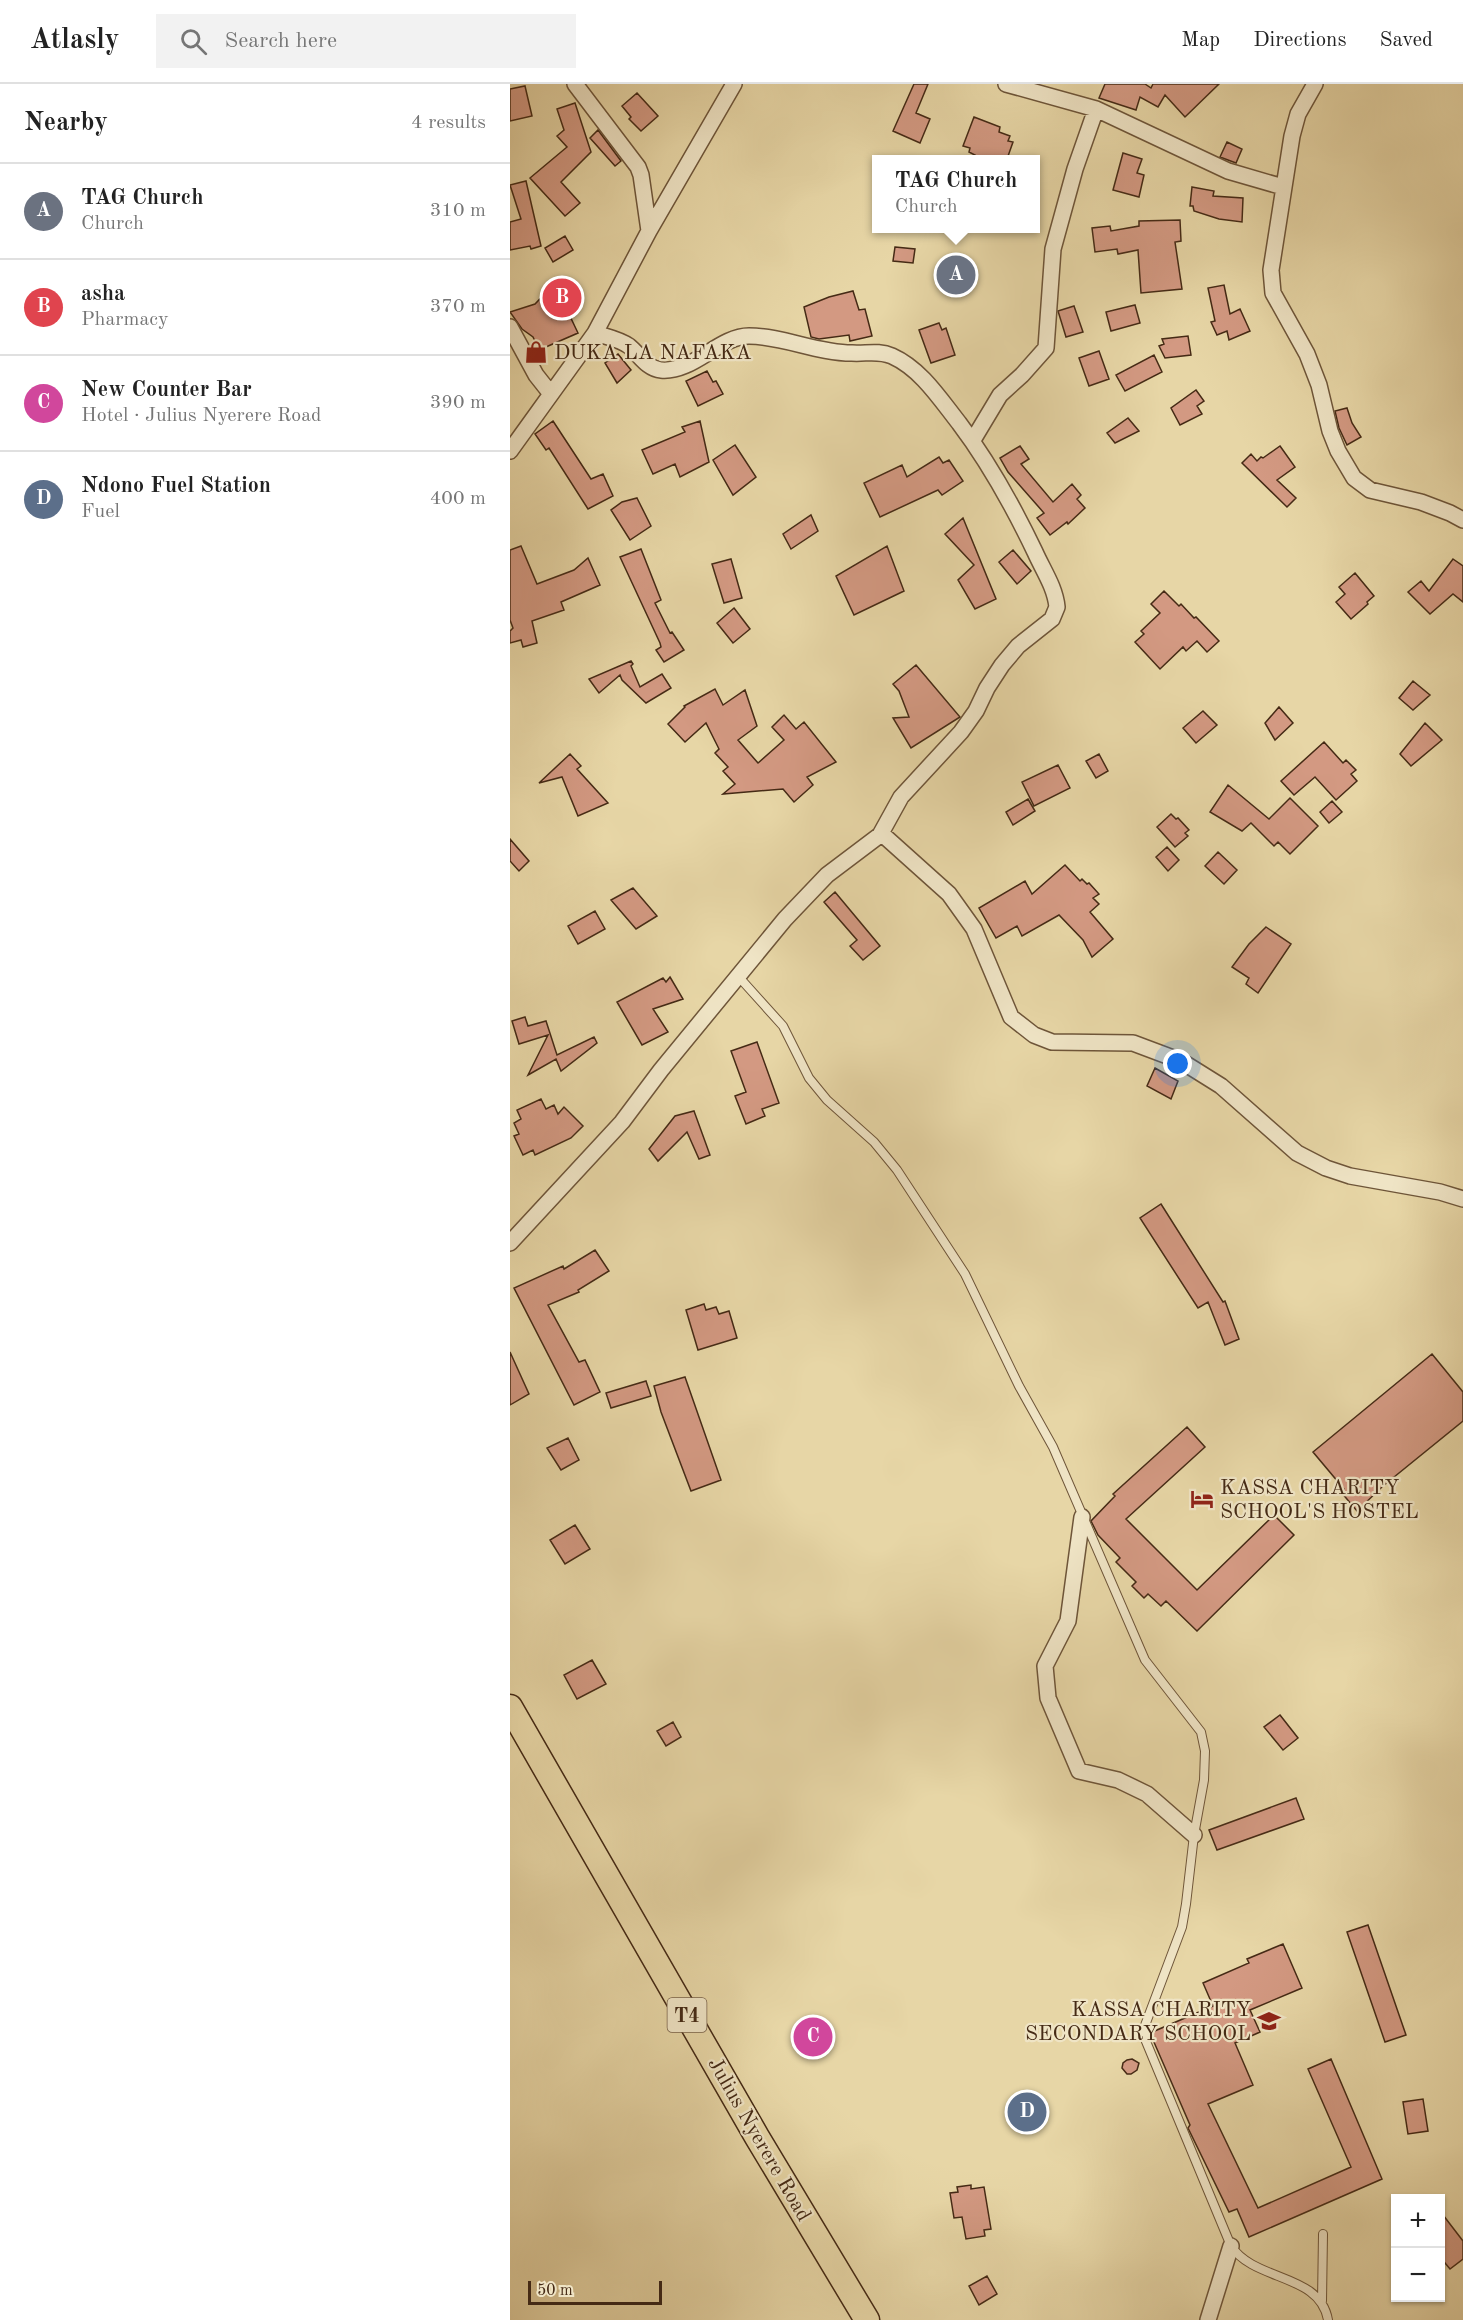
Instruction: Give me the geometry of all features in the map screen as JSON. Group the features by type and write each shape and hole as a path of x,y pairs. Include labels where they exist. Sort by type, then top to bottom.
{"highway":[{"name":"Julius Nyerere Road","path":"510,1707 757,2137 867,2320"}],"street":[{"path":"575,84 638,167 649,231"},
{"path":"510,451 595,333 649,231 734,84"},
{"path":"1006,84 1096,109 1228,171 1282,187"},
{"path":"1315,84 1298,114 1292,136 1282,187 1271,270 1273,293 1307,354 1319,385 1330,431 1338,451 1354,478 1370,490 1421,502 1463,520"},
{"path":"973,440 1000,395 1046,348 1053,249 1075,169 1096,109"},
{"path":"510,327 536,375 551,394"},
{"path":"510,1243 622,1122 661,1070 785,919 827,875 873,842 881,833 901,797 966,725 987,688 1018,646 1052,619 1056,612 1054,594 1020,520 993,471 973,440 930,387 894,357 881,352 840,353 763,337 742,336 687,364 663,371 650,366 619,340 595,333"},
{"path":"881,833 949,894 974,929 1011,1017 1034,1035 1052,1042 1133,1043 1181,1061 1221,1086 1297,1152 1326,1168 1350,1176 1440,1192 1463,1199"},
{"path":"1082,1517 1068,1621 1046,1666 1048,1698 1079,1771 1118,1780 1147,1794 1194,1835"},
{"path":"1208,2320 1231,2246"}],"lane":[{"path":"738,976 783,1026 808,1078 827,1100 874,1142 897,1170 965,1274 1053,1447 1145,1660 1201,1732 1205,1751 1204,1780 1182,1927 1144,2028 1149,2049 1231,2246 1238,2256 1248,2263 1312,2292 1322,2301"},
{"path":"1323,2234 1322,2301 1328,2320"}],"building":[{"path":"914,84 928,84 916,113 930,119 920,143 893,131"},
{"path":"1105,84 1145,84 1151,88 1153,84 1219,84 1185,117 1165,95 1158,107 1140,97 1136,110 1099,98"},
{"path":"525,86 532,116 510,121 510,89"},
{"path":"637,93 658,116 641,131 629,119 631,117 622,106"},
{"path":"575,103 591,152 561,182 580,203 565,216 530,178 567,147 557,136 564,130 557,109"},
{"path":"974,117 1000,127 999,132 1010,136 1008,141 1013,142 1008,155 975,155 969,152 970,148 963,146"},
{"path":"598,130 621,161 615,166 590,138"},
{"path":"1227,142 1242,149 1236,163 1220,157"},
{"path":"1123,153 1142,159 1137,173 1144,175 1139,197 1113,190"},
{"path":"526,181 541,246 510,250 510,222 521,219 510,185"},
{"path":"1192,187 1214,191 1213,196 1243,198 1242,222 1219,219 1194,211 1193,206 1190,206"},
{"path":"1180,220 1181,241 1175,242 1182,289 1141,293 1138,250 1118,254 1117,249 1095,252 1092,228 1110,226 1111,231 1139,226 1139,221"},
{"path":"565,236 573,250 553,262 545,248"},
{"path":"895,247 915,249 913,263 893,261"},
{"path":"555,283 566,293 558,301 567,310 578,333 539,350 533,337 522,329 510,312 535,304"},
{"path":"1224,285 1230,314 1240,309 1250,331 1229,340 1227,331 1217,335 1211,322 1215,321 1208,288"},
{"path":"853,291 859,310 865,309 872,336 850,341 849,335 819,339 811,337 804,307"},
{"path":"1135,305 1140,323 1111,331 1106,312"},
{"path":"1074,306 1083,332 1066,337 1058,311"},
{"path":"939,323 942,330 946,328 955,355 931,363 919,330"},
{"path":"1188,336 1191,355 1165,358 1159,346 1164,344 1162,339"},
{"path":"1099,351 1109,379 1089,386 1079,358"},
{"path":"618,354 631,370 617,383 605,363"},
{"path":"1154,355 1162,372 1125,391 1116,375"},
{"path":"707,371 723,394 698,406 686,381"},
{"path":"1196,390 1204,401 1197,406 1202,414 1180,425 1171,408"},
{"path":"1347,408 1352,423 1361,437 1347,445 1339,428 1335,411"},
{"path":"1128,418 1139,431 1115,443 1107,433"},
{"path":"553,421 591,479 603,474 613,496 588,509 549,448 546,450 535,434"},
{"path":"700,421 709,462 680,477 675,464 653,474 642,450 685,432 682,427"},
{"path":"735,445 756,477 733,495 713,460"},
{"path":"1020,446 1029,459 1021,464 1053,502 1072,484 1081,495 1077,499 1085,508 1068,524 1067,522 1050,535 1037,518 1044,513 1008,472 1000,458"},
{"path":"1280,446 1295,467 1277,480 1296,498 1287,507 1242,463 1251,454 1257,461"},
{"path":"939,457 943,463 949,460 963,481 942,495 938,490 880,517 864,483 902,465 907,477"},
{"path":"637,498 651,526 630,540 611,510 622,502"},
{"path":"811,515 818,531 791,549 783,534"},
{"path":"963,518 996,599 975,609 958,580 974,565 945,534"},
{"path":"521,546 537,584 574,570 588,558 600,585 561,602 564,610 532,621 537,643 523,647 521,640 510,643 510,631 513,628 510,620 510,550"},
{"path":"887,546 904,591 854,615 836,576"},
{"path":"641,549 661,600 655,603 670,633 672,632 684,650 664,662 656,650 661,647 660,643 620,557"},
{"path":"1013,550 1031,571 1017,584 999,562"},
{"path":"731,559 742,598 724,603 712,564"},
{"path":"1453,559 1463,566 1463,602 1453,594 1430,614 1408,592 1421,581 1429,591"},
{"path":"1355,573 1374,596 1351,619 1336,602 1345,594 1339,587"},
{"path":"1164,591 1179,606 1181,604 1194,618 1196,617 1219,641 1207,652 1197,641 1186,651 1183,647 1160,669 1135,642 1144,634 1141,631 1160,613 1151,604"},
{"path":"734,608 750,629 733,643 717,623"},
{"path":"631,661 640,687 662,674 671,688 646,703 622,680 620,675 599,693 589,679"},
{"path":"916,665 960,717 911,748 893,718 909,717 899,691 893,684"},
{"path":"1413,681 1430,695 1413,710 1399,698"},
{"path":"715,689 723,705 745,690 757,726 738,740 758,763 784,740 772,727 784,715 796,729 804,722 836,762 807,777 813,785 794,802 783,789 723,794 735,784 723,771 728,767 715,753 719,749 706,723 685,742 668,724 684,706"},
{"path":"1279,707 1293,723 1275,740 1265,723"},
{"path":"1203,711 1217,725 1196,743 1183,728"},
{"path":"1425,723 1442,740 1411,766 1400,754"},
{"path":"1324,742 1343,763 1346,760 1356,770 1351,774 1357,781 1336,800 1315,777 1294,795 1281,781"},
{"path":"570,754 581,766 577,769 608,803 578,816 562,777 539,783"},
{"path":"1099,754 1108,771 1096,778 1086,761"},
{"path":"1058,765 1070,788 1034,806 1022,782"},
{"path":"1228,785 1269,819 1290,798 1318,826 1290,854 1278,842 1274,846 1251,823 1242,831 1210,812"},
{"path":"1028,799 1035,811 1013,825 1006,812"},
{"path":"1332,801 1342,812 1329,823 1320,812"},
{"path":"1171,814 1189,830 1185,833 1188,836 1175,847 1157,827"},
{"path":"510,839 529,861 519,871 510,861"},
{"path":"1167,847 1179,860 1168,871 1156,857"},
{"path":"1218,852 1237,870 1224,884 1205,866"},
{"path":"1065,865 1080,881 1082,879 1087,884 1089,883 1099,894 1093,898 1099,904 1090,912 1113,939 1092,957 1083,940 1059,915 1022,936 1017,926 996,938 979,908 1025,881 1032,894"},
{"path":"633,888 657,916 636,929 611,900"},
{"path":"835,892 880,946 863,960 850,946 857,940 824,902"},
{"path":"595,911 605,929 578,944 568,926"},
{"path":"1266,927 1291,944 1258,993 1246,984 1249,978 1232,967 1249,944"},
{"path":"670,977 683,999 653,1009 668,1032 642,1045 617,1002 663,978 666,982"},
{"path":"525,1017 528,1026 546,1021 557,1055 594,1037 597,1043 561,1071 556,1059 528,1075 548,1035 519,1044 512,1021"},
{"path":"757,1042 779,1103 762,1109 765,1116 746,1124 735,1096 746,1092 731,1051"},
{"path":"1155,1068 1178,1081 1171,1099 1147,1086"},
{"path":"541,1099 546,1109 554,1105 558,1114 564,1107 583,1126 571,1138 535,1155 533,1150 523,1155 514,1136 519,1134 514,1123 521,1119 517,1110"},
{"path":"694,1111 710,1155 699,1159 687,1132 658,1161 649,1149 675,1116"},
{"path":"1161,1204 1223,1302 1225,1301 1239,1339 1225,1345 1208,1302 1198,1308 1140,1218"},
{"path":"595,1250 609,1271 578,1290 579,1292 548,1305 579,1362 585,1360 600,1392 574,1405 514,1288 563,1266 564,1269"},
{"path":"704,1304 706,1310 716,1307 719,1314 729,1311 737,1338 698,1350 686,1310"},
{"path":"510,1352 529,1394 510,1405"},
{"path":"1432,1354 1463,1392 1463,1421 1383,1486 1357,1511 1341,1492 1344,1489 1313,1452"},
{"path":"685,1377 721,1480 691,1491 661,1412 654,1386"},
{"path":"646,1381 651,1396 611,1408 606,1393"},
{"path":"1187,1427 1205,1447 1126,1519 1197,1590 1274,1515 1294,1535 1197,1631 1166,1601 1161,1606 1148,1594 1144,1598 1132,1586 1136,1582 1116,1562 1120,1558 1098,1535 1091,1521 1115,1496 1113,1494"},
{"path":"568,1438 579,1460 561,1470 547,1448"},
{"path":"575,1525 590,1549 565,1564 550,1540"},
{"path":"592,1660 606,1684 577,1699 564,1675"},
{"path":"1280,1715 1298,1738 1283,1750 1264,1727"},
{"path":"673,1722 681,1737 666,1746 657,1731"},
{"path":"1296,1798 1304,1819 1217,1850 1209,1830"},
{"path":"1368,1925 1406,2035 1385,2042 1347,1932"},
{"path":"1283,1944 1302,1988 1250,2010 1260,2032 1235,2043 1253,2085 1208,2104 1258,2208 1351,2167 1308,2069 1331,2059 1382,2179 1249,2237 1237,2209 1229,2212 1188,2128 1190,2125 1150,2033 1213,2006 1203,1983 1249,1963 1247,1959"},
{"path":"1132,2059 1139,2063 1137,2070 1127,2074 1122,2068 1123,2063"},
{"path":"1423,2099 1428,2131 1408,2134 1403,2102"},
{"path":"971,2185 971,2189 984,2187 991,2229 984,2230 985,2236 966,2239 962,2217 954,2218 950,2193 958,2192 957,2187"},
{"path":"1445,2218 1463,2241 1463,2259 1450,2269 1445,2263"},
{"path":"987,2276 997,2294 979,2305 969,2286"}],"place":[{"name":"TAG Church","path":"956,275"},
{"name":"asha","path":"562,298"},
{"name":"DUKA LA NAFAKA","path":"536,352"},
{"name":"KASSA CHARITY SCHOOL'S HOSTEL","path":"1202,1499"},
{"name":"KASSA CHARITY SECONDARY SCHOOL","path":"1269,2021"},
{"name":"New Counter Bar","path":"813,2037"},
{"name":"Ndono Fuel Station","path":"1027,2112"}]}
